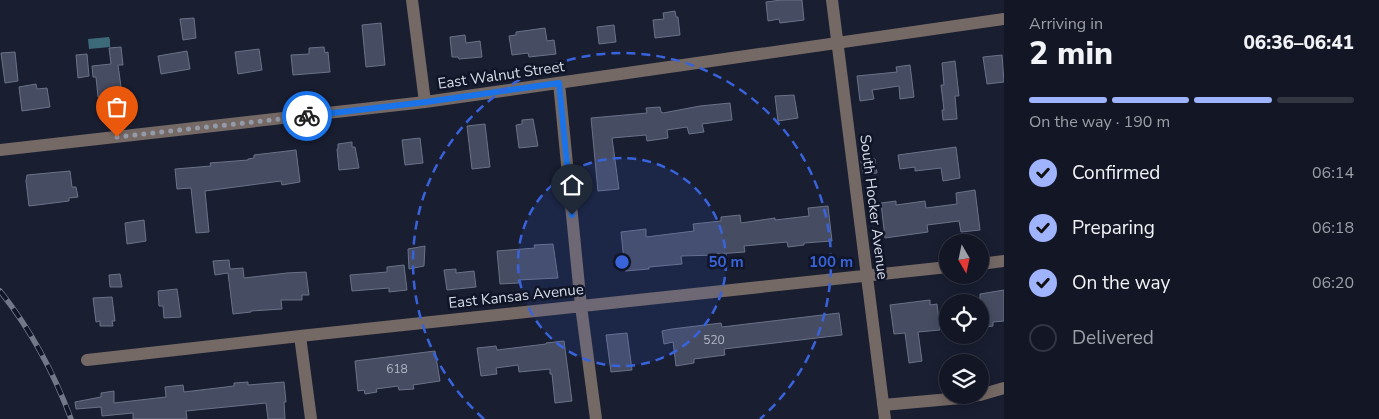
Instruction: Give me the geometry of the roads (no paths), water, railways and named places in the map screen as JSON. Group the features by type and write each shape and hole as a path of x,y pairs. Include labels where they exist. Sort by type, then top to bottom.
{"street":[{"path":"412,0 426,102"},
{"name":"South Hocker Avenue","path":"832,0 885,419"},
{"name":"East Walnut Street","path":"0,150 426,102 1004,19"},
{"path":"559,83 581,306 596,419"},
{"path":"989,263 1004,261"},
{"name":"East Kansas Avenue","path":"87,360 939,268"},
{"path":"300,336 311,419"},
{"path":"989,392 1004,388"},
{"path":"883,405 939,400"}],"water":[{"path":"109,37 110,47 89,49 88,39"}],"railway":[{"path":"0,291 22,321 41,352 71,419"}]}
